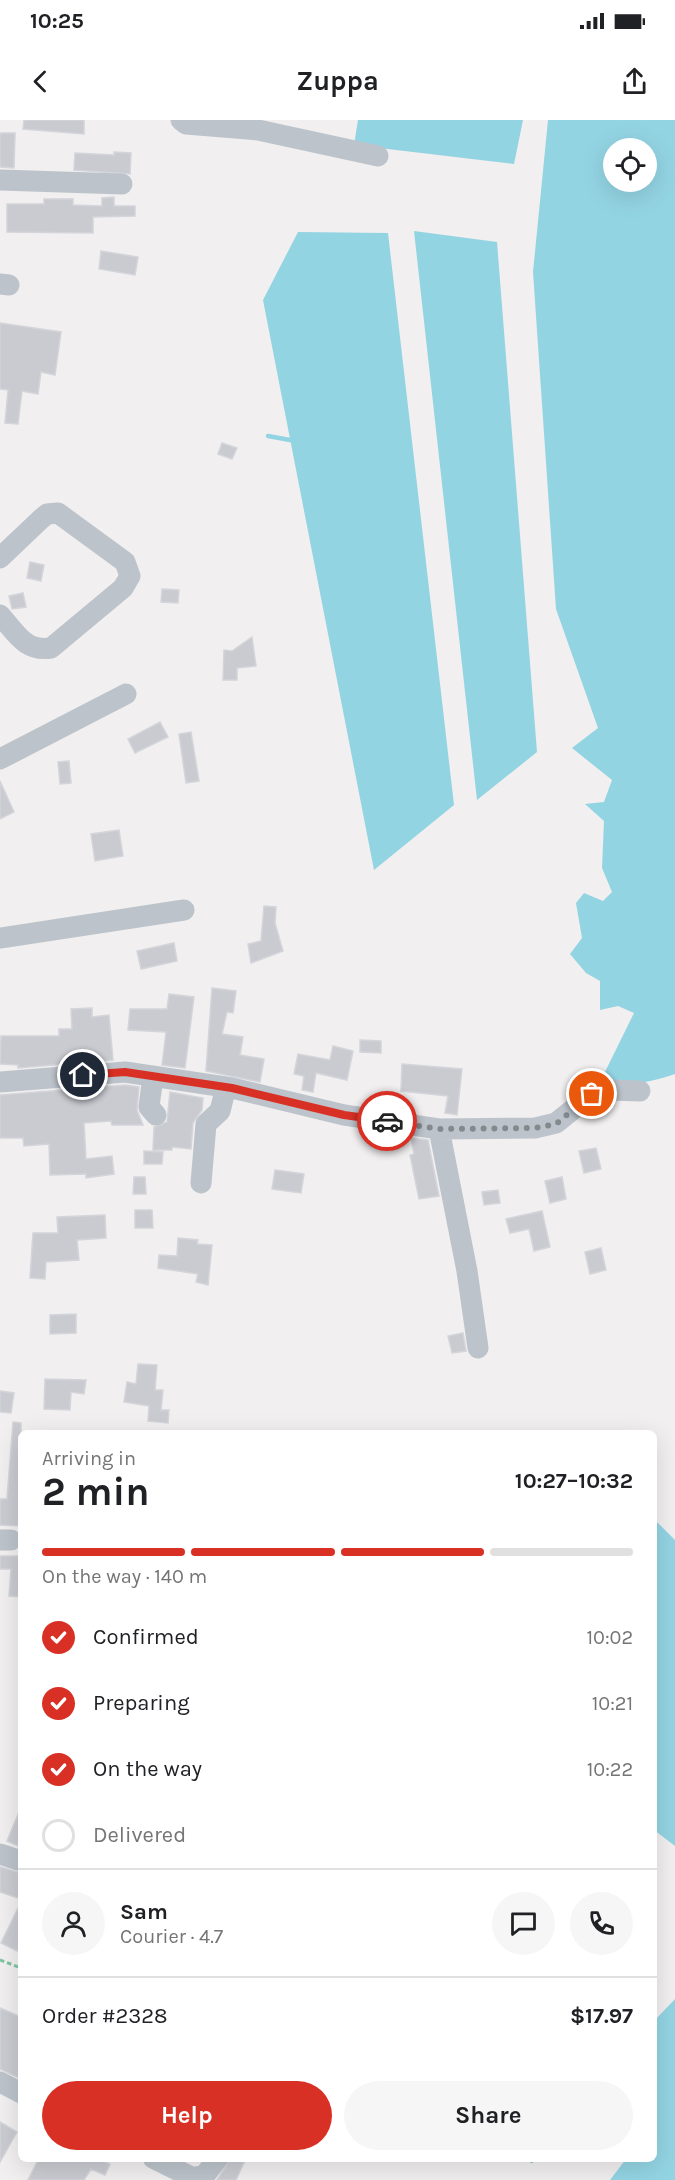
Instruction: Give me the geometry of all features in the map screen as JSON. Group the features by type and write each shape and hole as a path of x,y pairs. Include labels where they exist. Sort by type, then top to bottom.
{"street":[{"path":"181,120 186,124 258,130 378,156"},
{"path":"0,180 122,184"},
{"path":"0,558 47,514 58,513 125,562 129,576 123,588 51,648 38,650 26,645 0,615"},
{"path":"0,759 126,694"},
{"path":"0,938 184,910"},
{"path":"0,1082 125,1072 226,1087 344,1115 439,1129 535,1128 556,1124 592,1094 611,1090 640,1091"},
{"path":"153,1076 149,1107 156,1115"},
{"path":"201,1182 206,1124 220,1111 226,1087"},
{"path":"439,1129 467,1271 477,1347"},
{"path":"0,2082 18,2091"},
{"path":"163,2162 194,2178 205,2175 215,2162"}],"path":[{"path":"0,1960 18,1967"}],"water":[{"path":"358,120 523,120 514,164 354,145"},
{"path":"548,120 675,120 675,1074 647,1082 630,1083 602,1078 634,1013 618,1006 600,1010 600,981 586,973 570,954 582,938 576,903 584,893 603,901 612,892 602,868 604,821 585,804 604,802 612,780 572,748 598,728 556,609 533,272"},
{"path":"414,231 497,242 537,752 477,800"},
{"path":"298,232 388,233 454,805 374,870 263,300"},
{"path":"657,1522 675,1540 675,1846 657,1832"},
{"path":"675,1999 675,2180 610,2180 624,2162 657,2162 657,2018"}],"building":[{"path":"24,120 84,120 84,134 23,129"},
{"path":"0,133 15,133 14,168 0,167"},
{"path":"114,152 131,153 130,174 74,170 75,153 114,155"},
{"path":"114,197 114,206 135,206 135,216 93,217 93,233 7,232 7,204 44,204 44,199 73,199 73,205 102,206 102,198"},
{"path":"101,251 138,257 135,275 99,269"},
{"path":"0,323 61,332 55,375 41,372 38,394 22,391 18,424 5,423 8,390 0,389"},
{"path":"222,443 237,448 232,459 218,454"},
{"path":"30,562 44,565 41,581 27,578"},
{"path":"162,589 179,590 178,603 161,602"},
{"path":"23,593 26,607 12,609 9,596"},
{"path":"252,637 256,666 237,668 237,680 223,680 224,650 232,651"},
{"path":"160,722 168,737 135,753 128,739"},
{"path":"191,732 199,781 186,783 179,734"},
{"path":"69,761 71,783 60,784 58,762"},
{"path":"0,781 14,812 0,819"},
{"path":"119,830 123,856 95,861 91,834"},
{"path":"264,906 276,907 275,923 283,951 251,963 248,944 261,941"},
{"path":"174,943 177,961 141,969 137,951"},
{"path":"212,988 236,991 233,1013 227,1012 222,1034 243,1037 240,1055 264,1059 260,1082 206,1071"},
{"path":"169,994 194,997 185,1068 162,1065 166,1032 128,1030 130,1009 167,1009"},
{"path":"92,1008 92,1017 109,1015 113,1060 18,1068 18,1065 0,1064 1,1036 59,1036 59,1029 72,1029 71,1009"},
{"path":"360,1040 381,1041 381,1053 360,1052"},
{"path":"333,1046 353,1051 347,1080 316,1073 313,1092 302,1090 304,1076 294,1074 298,1054 330,1060"},
{"path":"402,1064 462,1069 457,1115 445,1113 448,1096 401,1091"},
{"path":"125,1085 139,1087 137,1110 143,1125 112,1125 111,1121 84,1123 86,1159 112,1156 114,1174 86,1178 86,1174 50,1175 49,1144 24,1146 23,1138 0,1138 0,1095"},
{"path":"170,1092 203,1098 202,1110 193,1123 191,1149 172,1147 172,1150 153,1150 154,1127 167,1122"},
{"path":"411,1138 428,1140 439,1196 419,1199 410,1155 414,1154"},
{"path":"596,1148 601,1169 584,1173 579,1151"},
{"path":"144,1151 163,1152 162,1164 144,1164"},
{"path":"275,1170 304,1174 301,1193 272,1189"},
{"path":"134,1177 145,1177 146,1194 133,1194"},
{"path":"562,1177 566,1199 550,1203 545,1181"},
{"path":"498,1190 500,1203 484,1205 482,1192"},
{"path":"135,1210 152,1210 153,1228 135,1228"},
{"path":"542,1211 550,1247 534,1251 529,1229 510,1233 506,1219"},
{"path":"105,1215 106,1238 77,1240 79,1260 46,1262 45,1279 30,1278 33,1233 58,1233 57,1217"},
{"path":"178,1238 198,1240 197,1244 212,1245 208,1285 196,1282 198,1274 158,1268 159,1255 177,1256"},
{"path":"601,1248 606,1270 590,1274 585,1252"},
{"path":"76,1314 76,1333 50,1334 50,1315"},
{"path":"463,1333 466,1351 452,1353 448,1336"},
{"path":"138,1364 157,1365 155,1390 163,1390 161,1410 169,1410 168,1423 148,1421 149,1406 124,1402 127,1382 136,1384"},
{"path":"45,1379 86,1380 84,1394 71,1392 70,1410 44,1409"},
{"path":"0,1391 14,1393 11,1413 0,1412"},
{"path":"13,1422 21,1423 21,1430 18,1430 18,1526 0,1525 0,1499 7,1499"},
{"path":"0,1556 18,1556 18,1597 9,1596 11,1569 0,1569"},
{"path":"18,1814 18,1846 7,1841"},
{"path":"0,1867 18,1872 18,1898 0,1892"},
{"path":"18,1908 18,1949 17,1951 1,1943"},
{"path":"0,2008 18,2016 18,2078 0,2069"},
{"path":"0,2122 17,2132 0,2162"},
{"path":"37,2162 106,2162 110,2164 105,2175 91,2169 84,2180 28,2180"},
{"path":"228,2162 244,2162 236,2180 217,2180"}],"waterway":[{"path":"268,436 290,440"}],"way so far":[{"path":"387,1121 439,1129 535,1128 556,1124 592,1094"}],"route":[{"path":"83,1075 125,1072 232,1088 344,1115 387,1121"}]}
